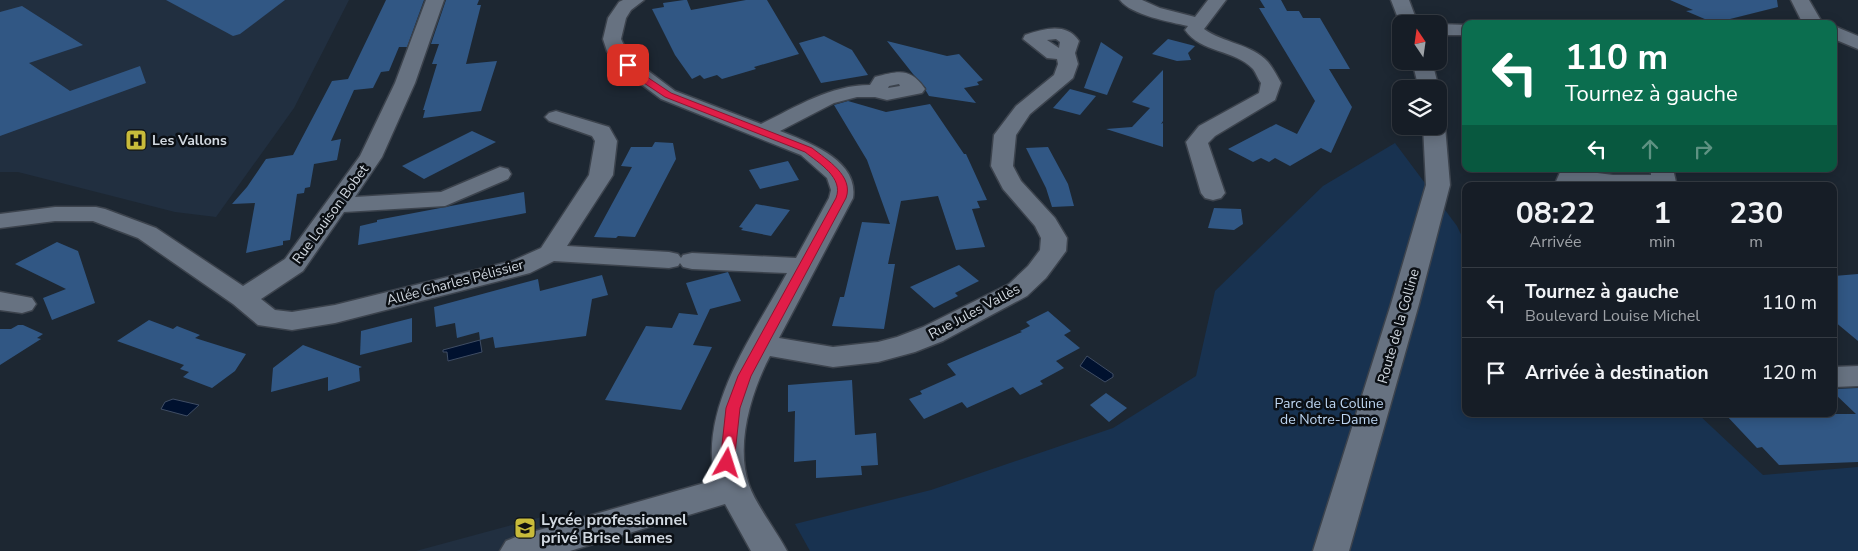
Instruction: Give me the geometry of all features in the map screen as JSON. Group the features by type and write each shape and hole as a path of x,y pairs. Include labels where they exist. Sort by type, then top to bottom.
{"street":[{"name":"Rue Louison Bobet","path":"243,298 294,265 371,157 406,83 436,0"},
{"path":"634,0 625,6 618,18 612,39 617,51 628,65 668,95 808,150 828,165 842,182 844,190 744,376 733,408 727,463 733,488 769,551"},
{"path":"1128,0 1166,15 1199,23"},
{"path":"1213,193 1197,142 1207,131 1268,96 1271,83 1260,64 1236,50 1208,41 1194,30 1217,0"},
{"path":"1400,0 1406,15"},
{"path":"1800,0 1810,20"},
{"path":"1448,30 1462,30"},
{"path":"1837,33 1858,43"},
{"name":"Rue Jules Vallès","path":"761,345 833,357 863,355 896,348 933,334 981,310 1018,290 1038,272 1053,251 1054,238 1046,223 1010,184 1002,166 1003,150 1006,135 1023,110 1063,78 1068,64 1065,53"},
{"path":"762,132 827,99 856,91 876,91"},
{"path":"550,253 601,175 606,141 601,132 556,117"},
{"name":"Route de la Colline","path":"1331,551 1405,304 1438,185 1435,135"},
{"path":"336,205 445,199 500,174"},
{"path":"1561,177 1613,182 1663,179"},
{"path":"0,221 15,217 55,214 96,214 146,233 243,298"},
{"path":"550,253 804,266"},
{"name":"Allée Charles Pélissier","path":"243,298 268,319 292,321 335,314 521,267 550,253"},
{"path":"1837,377 1858,376"},
{"path":"518,551 733,488"}],"shaded area":[{"name":"Les Vallons","path":"0,0 349,0 294,108 216,217 175,212 18,172 0,172"},
{"path":"480,340 482,352 448,361 447,352 443,352 443,350"},
{"path":"1087,356 1113,374 1113,377 1105,382 1080,366"},
{"path":"173,399 199,405 187,416 161,409 165,402"},
{"name":"Lycée professionnel privé Brise Lames","path":"549,515 556,551 416,551"}],"green space":[{"name":"Parc de la Colline de Notre-Dame","path":"1395,143 1457,226 1462,237 1462,417 1701,417 1763,475 1858,467 1858,551 810,551 795,524 931,490 1113,428 1196,376 1215,291 1323,186"}],"building":[{"path":"166,0 285,0 240,34 233,36"},
{"path":"386,0 424,0 407,47 399,47 389,71 381,72 373,88 354,90 331,141 341,139 337,160 314,164 310,187 305,188 304,193 297,194 290,240 283,241 283,245 246,253 255,203 232,204 247,187 266,159 293,155 332,81 348,79"},
{"path":"446,0 479,0 477,5 481,5 466,64 497,61 481,111 423,118 425,110 423,110 437,64 432,64 439,44 431,44"},
{"path":"687,0 691,10 746,0 767,0 799,54 754,67 756,69 722,79 717,75 704,79 700,75 692,79 675,55 652,9 664,7 663,3"},
{"path":"1260,0 1281,0 1287,11 1299,11 1303,18 1320,18 1350,69 1329,69 1352,107 1331,153 1321,148 1290,166 1275,158 1269,162 1261,158 1253,162 1228,149 1276,124 1297,134 1315,101 1259,8 1265,8"},
{"path":"1670,0 1777,0 1778,7 1726,20 1707,20 1686,11 1693,10"},
{"path":"22,6 83,45 29,63 70,91 140,66 146,83 0,136 0,12"},
{"path":"824,36 852,50 868,75 821,83 799,43"},
{"path":"1168,39 1195,46 1188,53 1191,60 1177,61 1152,54"},
{"path":"887,41 947,56 959,54 983,80 977,82 979,85 964,88 976,103 929,96 926,88"},
{"path":"1101,42 1123,57 1107,95 1084,88"},
{"path":"1163,70 1163,121 1161,124 1163,123 1163,147 1106,129 1132,127 1150,108 1132,102"},
{"path":"1070,89 1096,96 1080,115 1053,108"},
{"path":"848,101 886,112 930,104 964,154 966,154 987,200 977,201 980,208 972,209 985,247 956,250 938,196 901,201 888,264 895,264 884,329 832,326 840,297 844,297 862,222 890,224 867,160 834,105"},
{"path":"472,131 496,142 424,179 402,166"},
{"path":"655,142 673,143 676,159 635,237 594,237 632,167 621,166 631,147 652,147"},
{"path":"1048,147 1068,184 1074,206 1052,207 1046,188 1026,148"},
{"path":"788,161 799,180 760,189 749,170"},
{"path":"524,192 526,213 358,245 360,226 377,222 377,220"},
{"path":"756,204 790,210 771,236 741,230 743,228 739,227"},
{"path":"1214,208 1241,209 1243,224 1234,230 1208,228"},
{"path":"57,242 78,251 95,303 52,320 43,298 66,289 15,264"},
{"path":"959,265 979,281 955,293 958,296 934,308 910,287"},
{"path":"728,272 741,301 710,309 693,345 712,347 681,410 605,400 646,326 672,328 679,313 698,315 686,283"},
{"path":"1858,274 1858,341 1837,324 1837,276"},
{"path":"602,275 608,295 592,299 586,336 495,348 493,337 480,340 479,332 457,338 455,323 436,327 434,307 538,279 540,291"},
{"path":"1048,311 1071,331 1064,335 1080,348 1056,361 1064,368 1040,381 1043,384 1020,395 1013,387 967,408 962,402 924,419 909,399 922,394 920,391 956,375 947,364 1022,332 1020,331 1030,326 1026,322"},
{"path":"412,318 412,342 360,355 361,331"},
{"path":"149,320 173,329 177,326 200,335 195,338 246,354 235,371 212,388 183,377 189,372 180,369 184,365 117,341"},
{"path":"18,325 23,325 43,334 37,338 41,339 0,365 0,329 11,329"},
{"path":"303,345 362,367 359,368 360,381 328,391 328,377 271,392 273,368"},
{"path":"852,380 855,435 876,433 878,465 861,466 862,475 816,478 816,460 794,462 795,411 788,412 788,385"},
{"path":"1858,388 1858,462 1779,465 1762,447 1757,448 1728,417 1837,417 1837,414 1856,414 1837,396 1837,389"},
{"path":"1106,393 1127,408 1109,422 1090,405"}],"place":[{"name":"Les Vallons","path":"136,140"},
{"name":"Lycée professionnel privé Brise Lames","path":"525,528"}],"route":[{"path":"628,65 668,95 808,150 828,165 837,175 842,182 844,190 744,376 733,408 727,463"}]}
